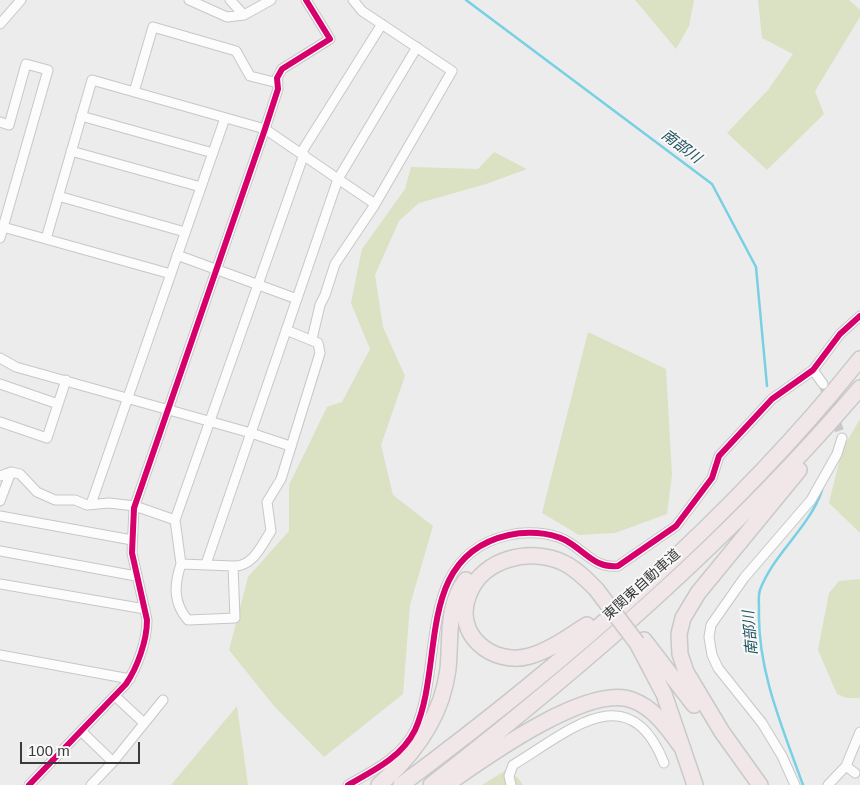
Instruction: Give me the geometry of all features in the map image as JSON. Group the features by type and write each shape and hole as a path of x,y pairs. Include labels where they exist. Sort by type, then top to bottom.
{"highway":[{"name":"東関東自動車道","path":"401,785 524,688 668,562 767,464 860,359"},
{"name":"東関東自動車道","path":"431,785 537,701 637,616 729,529 856,393"},
{"path":"760,785 722,732 682,663 679,644 683,618 698,593 825,440 856,393"},
{"path":"379,785 412,754 432,722 441,699 448,670 451,612 464,582 483,563 508,550 545,548 576,560 600,587 641,642 701,714 722,732"},
{"path":"600,587 568,566 553,559 535,556 508,559 484,573 472,587 466,606 468,628 478,644 495,656 511,659 531,656 553,646 596,620 668,562"},
{"path":"641,642 664,694 696,785"},
{"path":"446,785 512,741 581,705 607,697 630,699 646,707 683,749"}],"street":[{"path":"0,24 21,0"},
{"path":"189,0 227,17 244,15 271,0"},
{"path":"230,0 244,15"},
{"path":"29,785 130,679 147,629 132,553 134,506 265,129 282,69 330,38 306,0"},
{"path":"312,340 320,305 335,264 375,204 452,71 362,11 353,0"},
{"path":"233,566 235,618 188,620 181,612 176,599 175,586 181,564 175,520 303,154 382,24"},
{"path":"134,92 153,28 236,51 250,76 278,83"},
{"path":"206,564 338,179 417,47"},
{"path":"0,122 8,125 26,64 48,70 3,222 0,238"},
{"path":"46,239 92,80 265,129 375,204"},
{"path":"81,116 213,153"},
{"path":"91,504 225,118"},
{"path":"71,151 201,188"},
{"path":"58,196 186,232"},
{"path":"3,222 46,239 171,274"},
{"path":"177,255 297,299"},
{"path":"348,785 380,768 396,755 414,731 424,700 439,606 448,582 465,558 479,546 494,538 531,532 564,540 598,564 607,567 618,566 676,526 686,516 712,478 719,456 772,399 813,370 840,334 860,316"},
{"path":"181,564 233,566 252,561 271,531 267,502 281,479 320,353 318,343 286,330"},
{"path":"0,358 16,367 210,421 290,446"},
{"path":"813,370 824,384"},
{"path":"0,422 47,438 66,380"},
{"path":"0,384 58,404"},
{"path":"795,785 782,756 762,723 718,668 712,655 708,637 711,625 744,578 811,500 837,454 842,438"},
{"path":"0,476 11,472 20,474 42,495 55,500 75,500 91,504 109,503 134,506 175,520"},
{"path":"0,501 11,472"},
{"path":"0,516 132,540"},
{"path":"0,551 136,576"},
{"path":"0,584 144,609"},
{"path":"0,655 130,679"},
{"path":"115,696 144,723"},
{"path":"91,785 114,762 163,700"},
{"path":"511,785 509,776 513,765 572,730 606,716 616,714 634,720 652,737 664,763"},
{"path":"81,731 114,762"},
{"path":"828,785 846,766 860,732"},
{"path":"846,766 855,773"}],"green space":[{"path":"635,0 694,0 689,26 676,49"},
{"path":"758,0 849,0 860,10 860,17 815,91 824,114 767,170 727,133 768,90 793,54 762,38"},
{"path":"494,152 527,169 486,184 419,203 399,221 375,275 383,327 405,376 381,445 393,495 433,526 410,605 403,694 324,757 274,706 229,650 248,577 289,531 289,485 327,407 342,402 370,349 351,303 362,249 405,189 411,167 478,169"},
{"path":"588,332 666,369 672,475 667,514 615,533 579,535 542,513"},
{"path":"860,419 860,533 829,503 842,450"},
{"path":"860,579 860,698 847,698 837,694 818,650 829,593 839,581"},
{"path":"237,706 248,785 171,785"},
{"path":"506,770 518,778 523,785 482,785"}],"waterway":[{"name":"南部川","path":"466,0 712,184 756,267 767,386"},
{"name":"南部川","path":"803,785 780,721 767,677 759,632 759,597 760,590 773,564 809,516 822,490"}],"tunnel":[{"path":"823,384 842,438"}],"cycle path":[{"path":"29,785 126,684 141,654 147,620 132,553 134,508 265,129 278,89 277,78 282,69 330,39 306,0"},
{"path":"348,785 377,769 395,756 415,730 424,704 438,616 445,589 458,565 479,547 509,535 530,533 559,537 596,562 603,565 618,566 676,526 712,478 719,456 772,399 813,370 840,334 860,316"}]}
